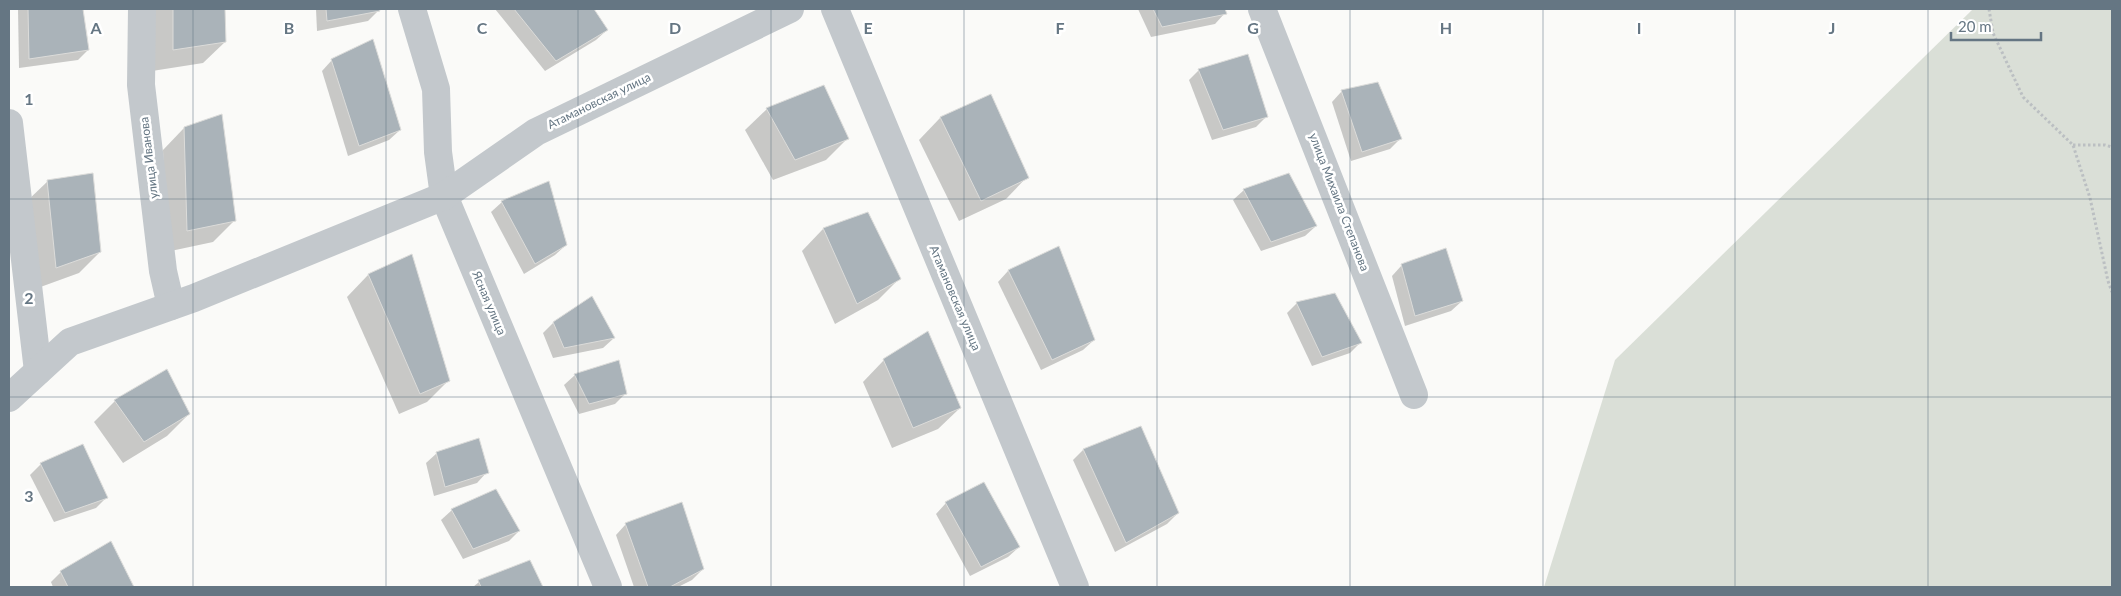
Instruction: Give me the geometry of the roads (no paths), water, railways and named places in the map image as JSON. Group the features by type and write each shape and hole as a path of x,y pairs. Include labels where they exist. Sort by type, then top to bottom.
{"street":[{"name":"улица Иванова","path":"142,9 141,85 162,262 171,306"},
{"name":"Ясная улица","path":"412,9 436,89 438,152 444,196 608,587"},
{"name":"Атамановская улица","path":"444,196 536,132 790,9"},
{"name":"Атамановская улица","path":"835,9 1075,587"},
{"name":"улица Михаила Степанова","path":"1262,9 1414,395"},
{"path":"9,122 38,371"},
{"path":"9,398 70,342 171,306 444,196"}]}
